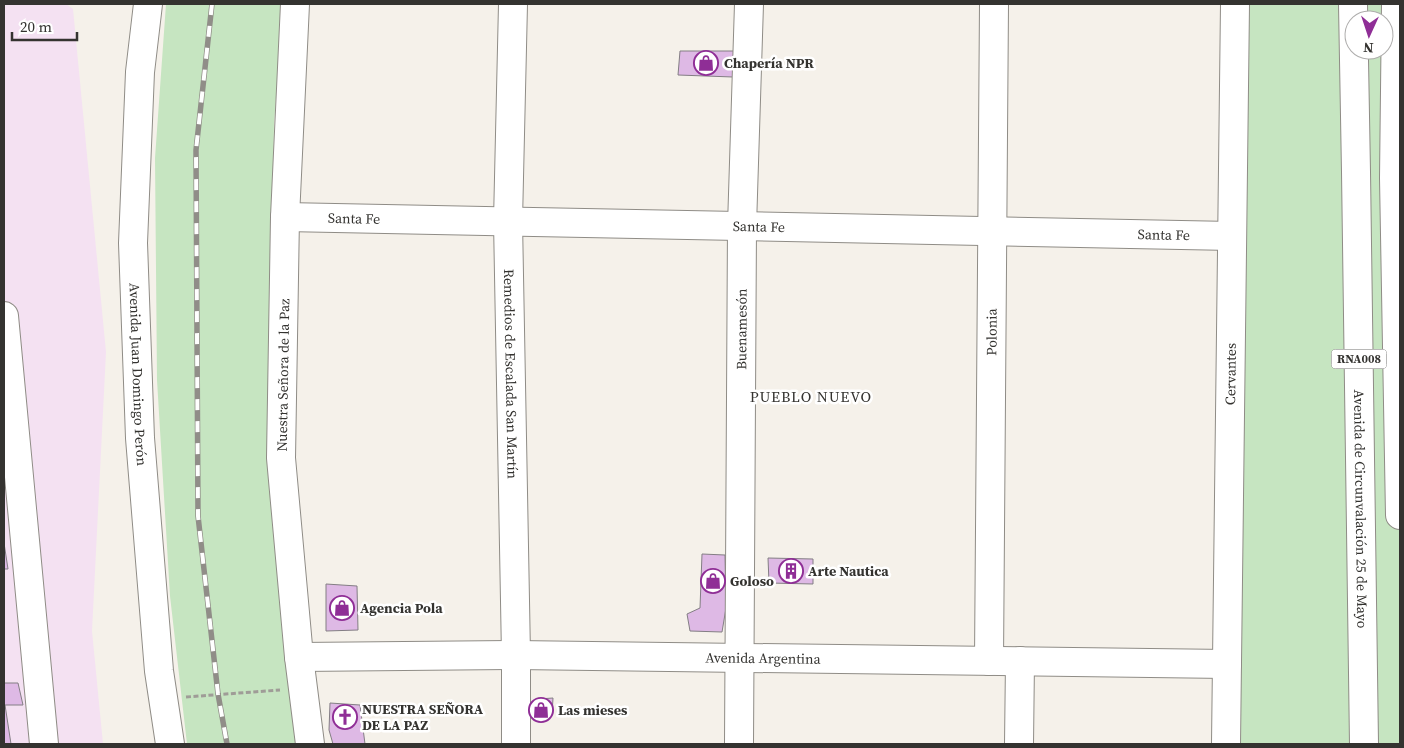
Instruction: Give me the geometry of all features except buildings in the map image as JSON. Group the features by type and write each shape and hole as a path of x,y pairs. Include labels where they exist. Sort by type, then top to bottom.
{"main road":[{"name":"Avenida Juan Domingo Perón","path":"148,4 140,72 133,243 140,438 160,671 170,744"},
{"name":"Nuestra Señora de la Paz","path":"296,4 285,217 281,458 299,657 310,744"},
{"name":"Remedios de Escalada San Martín","path":"513,4 508,221 516,744"},
{"name":"Buenamesón","path":"739,744 742,226 749,4"},
{"name":"Polonia","path":"989,661 994,4"},
{"name":"Cervantes","path":"1226,744 1235,4"},
{"name":"Avenida de Circunvalación 25 de Mayo","path":"1353,4 1364,744"},
{"name":"RNA008","path":"1396,4 1394,178 1400,515"},
{"name":"Santa Fe","path":"285,217 1232,236"},
{"path":"4,316 44,744"},
{"name":"Avenida Argentina","path":"299,657 516,655 1227,664"},
{"path":"1019,744 1020,661"}],"path":[{"path":"164,699 303,688"}],"shaded area":[{"path":"4,4 66,4 73,9 106,352 92,631 103,744 4,744"}],"green space":[{"path":"166,4 283,4 274,124 270,364 282,624 298,744 187,744 170,596 157,380 155,158"},
{"path":"1235,4 1400,4 1400,744 1226,744"}],"railway":[{"path":"212,4 196,150 198,516 218,694 227,744"}],"place":[{"name":"Chapería NPR","path":"706,63"},
{"name":"Arte Nautica","path":"791,571"},
{"name":"Goloso","path":"713,581"},
{"name":"Agencia Pola","path":"342,608"},
{"name":"Las mieses","path":"541,710"},
{"name":"NUESTRA SEÑORA DE LA PAZ","path":"345,717"}],"district":[{"name":"PUEBLO NUEVO","path":"811,396"}]}
